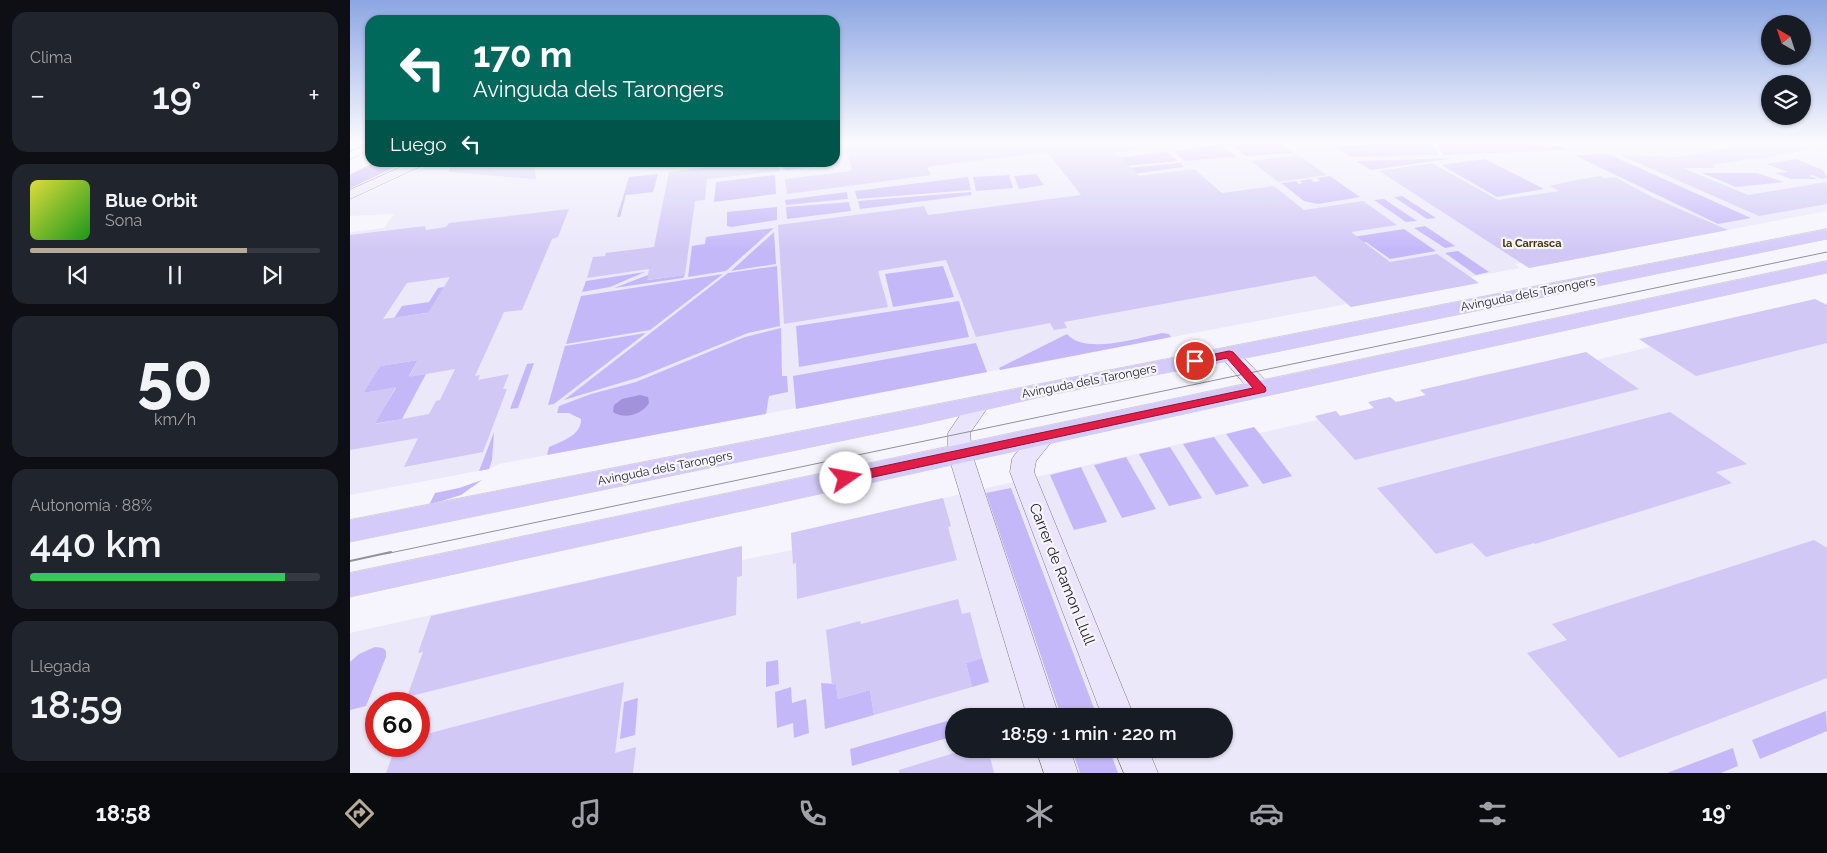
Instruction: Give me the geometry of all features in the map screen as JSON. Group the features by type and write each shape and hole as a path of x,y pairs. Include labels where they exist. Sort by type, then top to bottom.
{"main road":[{"path":"350,196 389,178"},
{"name":"Avinguda dels Tarongers","path":"350,531 979,404 1063,385 1229,354 1827,234"},
{"path":"350,586 1827,267"},
{"path":"1229,354 1261,390"},
{"path":"979,404 959,433 960,454 1040,708"},
{"name":"Carrer de Ramon Llull","path":"1045,436 1024,459 1022,472 1115,708"},
{"path":"1056,758 1061,773"},
{"path":"1135,758 1141,773"}],"shaded area":[{"path":"399,178 1827,178 1827,211 1529,268 1521,263 1515,264 1520,268 1471,277 1478,283 1351,307 1347,304 499,464 489,469 350,495 350,234 352,232 384,228 394,214 350,216 350,200"},
{"path":"629,178 657,178 653,192 626,195 620,217 617,217"},
{"path":"749,178 775,178 776,194 714,202 716,182"},
{"path":"959,178 968,178 971,190 857,199 855,191"},
{"path":"973,178 1010,178 1013,188 976,191"},
{"path":"1015,178 1039,178 1044,185 1019,189"},
{"path":"1317,178 1333,178 1360,197 1318,204 1304,201 1281,183 1296,181 1299,184 1303,183 1300,181 1310,179 1314,182 1320,181"},
{"path":"1464,178 1523,178 1544,189 1497,197"},
{"path":"1622,178 1662,178 1751,218 1718,224"},
{"path":"1714,178 1772,178 1784,182 1736,187"},
{"path":"1789,178 1818,179 1791,179"},
{"path":"847,192 848,199 786,205 785,200"},
{"path":"971,192 972,195 860,209 858,201"},
{"path":"1402,196 1436,218 1427,219 1394,197"},
{"path":"1384,199 1417,221 1406,222 1374,200"},
{"path":"849,202 851,211 787,219 786,207"},
{"path":"777,207 777,220 727,226 727,212"},
{"path":"1425,226 1455,246 1445,248 1414,228"},
{"path":"774,228 726,271 688,277 692,246 705,244 706,237"},
{"path":"1404,229 1436,251 1390,259 1366,242 1290,254 1283,248"},
{"path":"774,232 776,264 731,271"},
{"path":"1458,251 1489,272 1476,275 1445,253"},
{"path":"777,266 780,326 748,333 640,377 564,400 728,273"},
{"path":"943,266 954,297 893,307 885,274"},
{"path":"645,272 610,287 582,292 586,281"},
{"path":"723,274 650,330 566,344 581,296"},
{"path":"648,275 648,280 685,275 683,278 614,288"},
{"path":"444,287 439,311 400,317 387,329 402,306 429,302 438,288"},
{"path":"959,301 969,337 799,367 796,326"},
{"path":"1827,303 1827,773 350,773 350,633 742,546 742,560 792,550 791,533 1254,427 1259,433 1318,420 1315,416 1336,411 1341,416 1373,408 1368,402 1390,397 1396,402 1425,395 1420,390 1475,383 1470,378 1492,373 1498,378 1596,360 1650,347 1639,339"},
{"path":"781,328 782,376 787,376 788,392 769,396 766,414 547,455 549,447 570,437 580,425 581,419 569,413 557,413 559,406 591,394 636,382 745,337"},
{"path":"646,333 554,404 548,405 565,346"},
{"path":"1162,333 1169,334 1171,337 1000,370 999,368 1067,334 1075,340 1098,344 1126,341"},
{"path":"976,343 987,372 796,409 793,376"},
{"path":"418,360 409,376 426,374 402,419 354,427 364,410 385,406 396,388 363,393 380,366"},
{"path":"534,363 518,408 510,409 527,364"},
{"path":"640,395 648,397 649,403 638,413 623,416 613,412 614,405 622,399"},
{"path":"1254,427 1292,476 1263,484 1226,434"},
{"path":"494,432 492,460 489,469 479,471"},
{"path":"1214,437 1249,486 1216,495 1183,444"},
{"path":"1170,447 1202,498 1169,506 1139,454"},
{"path":"1126,457 1156,509 1122,518 1094,465"},
{"path":"1081,467 1107,522 1074,530 1050,475"},
{"path":"482,480 461,495 429,505 435,493 459,488"},
{"path":"1011,488 1094,708 1058,708 986,493"},
{"path":"375,647 383,648 386,651 386,657 372,692 365,692 365,706 350,710 350,662 359,654"},
{"path":"982,658 989,682 972,687 966,663"},
{"path":"778,660 779,684 766,687 766,662"},
{"path":"821,683 836,684 838,699 870,690 874,715 825,729"},
{"path":"791,687 792,703 806,699 809,733 794,738 793,723 777,728 775,692"},
{"path":"638,698 635,735 620,739 624,702"},
{"path":"1826,711 1827,731 1760,759 1752,740"},
{"path":"945,722 945,739 852,766 850,749"},
{"path":"1733,748 1738,766 1721,773 1667,773"},
{"path":"1075,758 1112,758 1118,773 1080,773"}],"building":[{"path":"668,178 715,178 707,179 705,200 695,201 685,275 647,280 649,269 587,278 593,257 605,256 606,253 654,247"},
{"path":"793,178 908,178 787,194 785,179"},
{"path":"1068,178 1205,178 1222,193 1274,186 1304,210 1363,201 1397,225 1351,232 1390,262 1437,254 1479,283 1351,307 1315,276 1064,322 1067,328 1054,330 1050,323 976,337 946,260 878,271 888,307 784,324 778,225 924,206 928,215 1081,195"},
{"path":"1273,178 1305,178 1278,182"},
{"path":"1390,178 1459,178 1498,200 1559,191 1550,186 1576,180 1617,178 1652,197 1728,230 1529,268"},
{"path":"1673,178 1707,178 1748,195 1827,182 1827,204 1759,216"},
{"path":"569,209 558,237 552,239 522,310 504,312 475,376 480,375 478,380 509,374 503,389 507,389 483,452 404,467 418,438 350,450 350,235 425,226 426,230 446,227 449,223","holes":["450,277 428,313 383,319 407,283","418,360 409,377 455,369 440,400 436,401 429,414 375,424 396,387 363,393 380,366"]},
{"path":"1815,299 1827,305 1827,343 1696,376 1639,339"},
{"path":"1586,352 1639,389 1355,460 1315,416 1336,411 1340,416 1374,408 1368,402 1390,397 1396,402 1426,395 1420,390"},
{"path":"1670,412 1747,464 1716,472 1732,483 1535,544 1486,557 1472,543 1436,554 1377,488"},
{"path":"943,498 951,526 948,527 957,560 797,599 796,563 793,564 791,533"},
{"path":"1814,540 1827,548 1827,678 1619,758 1527,653 1567,640 1552,624"},
{"path":"742,546 742,576 737,577 736,615 427,692 409,692 423,652 418,653 431,616"},
{"path":"958,599 962,614 970,612 982,658 966,663 972,687 874,715 870,690 838,699 836,684 832,685 826,630 860,621 861,624"},
{"path":"624,682 615,753 636,747 633,773 386,773 392,757 430,757 430,733"},
{"path":"945,756 945,758 990,758 994,773 899,773 899,770"}],"tram line":[{"path":"385,554 1827,252"},
{"path":"350,561 391,552"}],"district":[{"name":"la Carrasca","path":"1532,243"}],"route":[{"path":"846,478 1261,390 1229,354 1195,361"}]}
